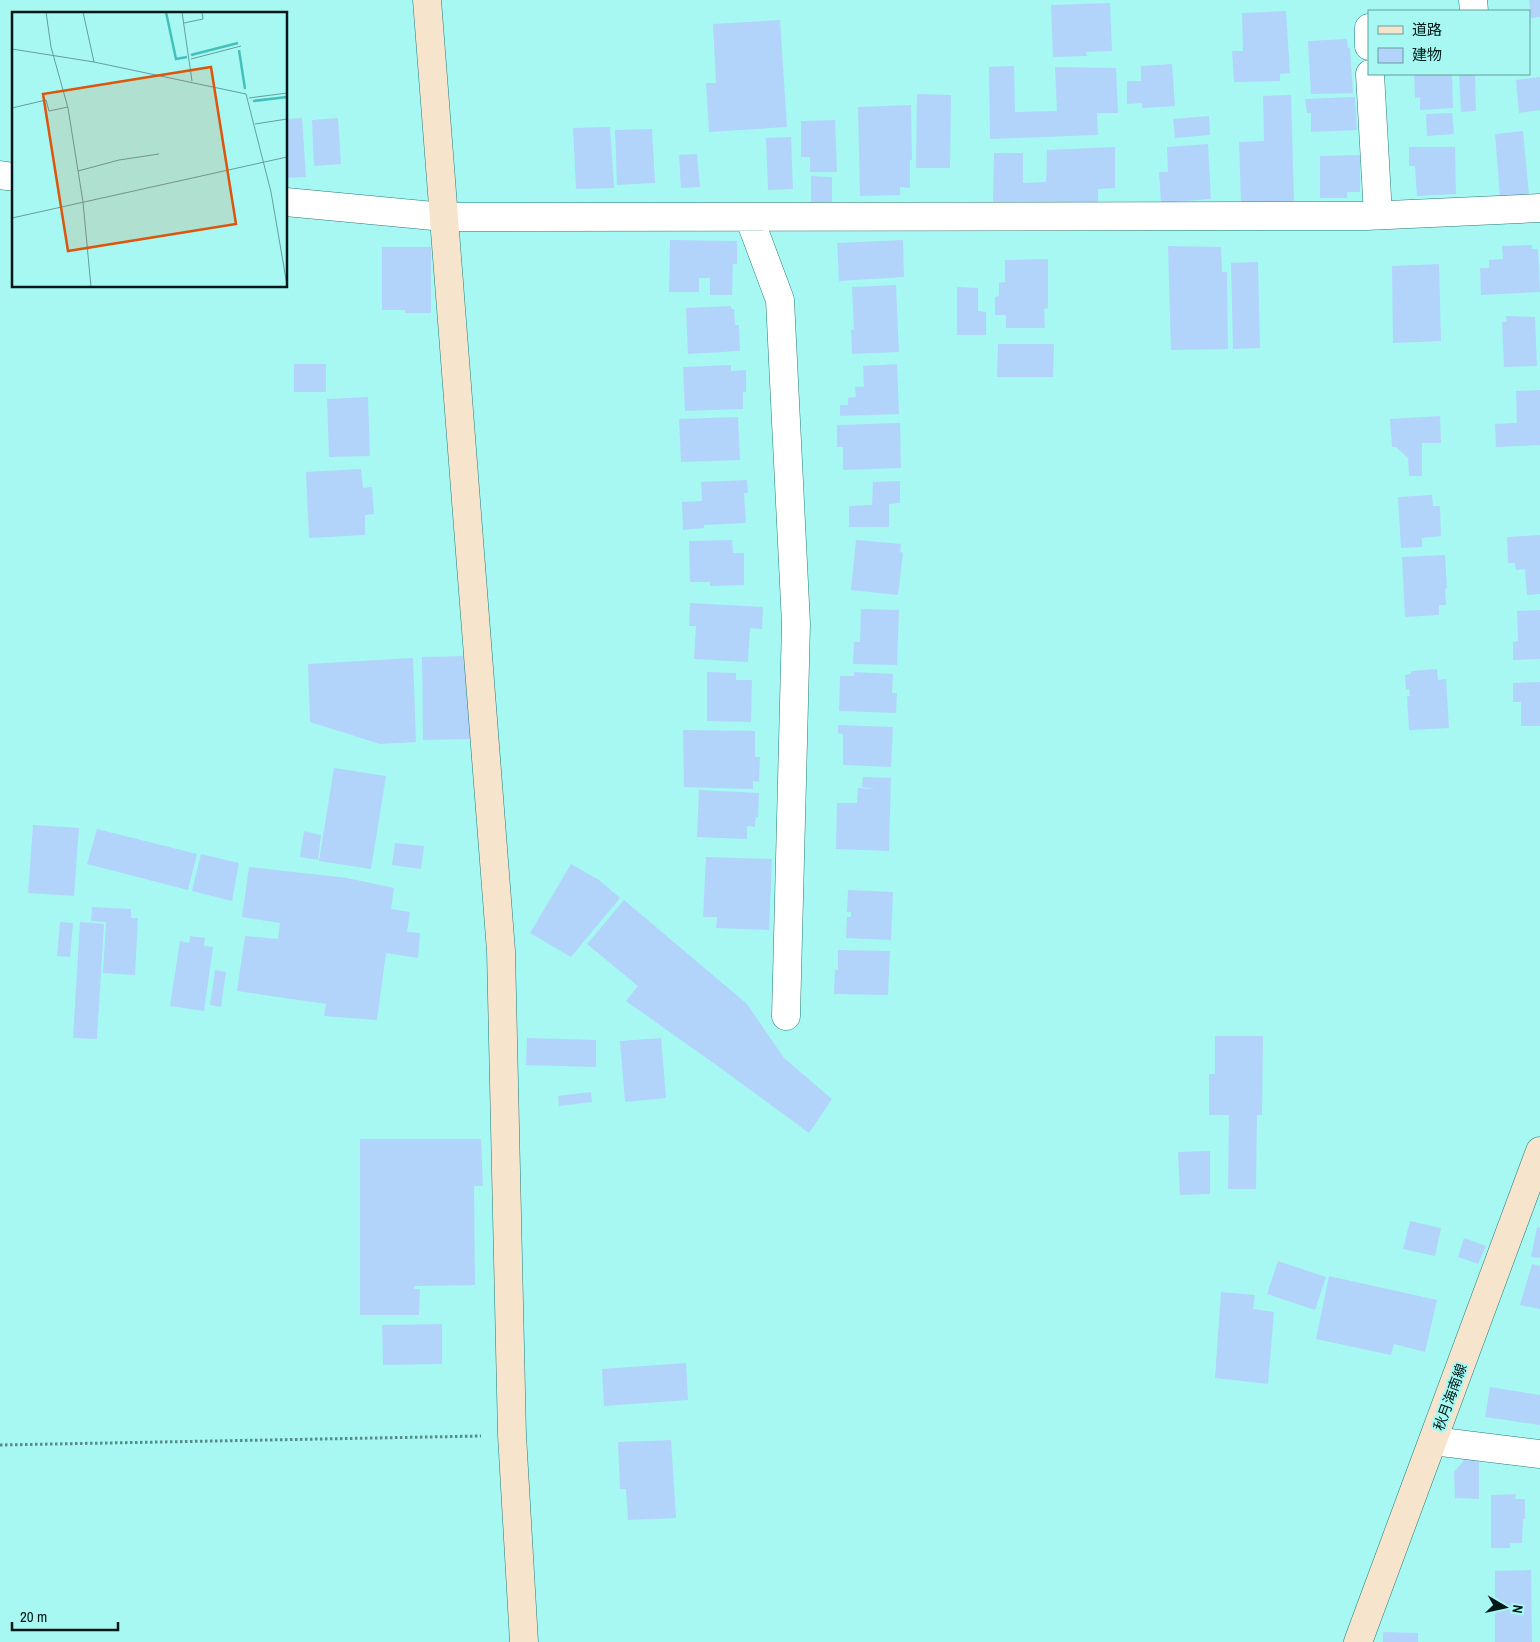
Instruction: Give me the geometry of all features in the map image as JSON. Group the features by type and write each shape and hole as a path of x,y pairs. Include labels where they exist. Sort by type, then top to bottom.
{"street":[{"path":"427,0 501,951 512,1435 524,1642"},
{"path":"1370,75 1378,215"},
{"path":"288,202 444,217 1378,215 1540,208"},
{"path":"749,217 780,300 796,624 786,1016"},
{"name":"秋月海南線","path":"1358,1642 1540,1151"},
{"path":"1433,1441 1540,1454"}],"path":[{"path":"0,1445 512,1435"}],"building":[{"path":"1529,0 1540,0 1540,17 1531,18"},
{"path":"1110,3 1112,51 1086,52 1087,56 1053,57 1051,5"},
{"path":"1286,11 1290,73 1280,74 1280,81 1234,82 1232,51 1243,51 1242,13"},
{"path":"780,20 787,127 709,132 706,83 716,83 713,24"},
{"path":"1347,39 1348,48 1350,48 1353,93 1311,94 1308,41"},
{"path":"1172,64 1175,106 1142,108 1142,103 1127,104 1127,81 1141,81 1141,66"},
{"path":"1014,66 1015,112 1057,111 1055,67 1116,68 1118,113 1097,113 1098,135 990,139 989,67"},
{"path":"1414,75 1452,75 1453,108 1420,110 1420,97 1415,98"},
{"path":"1459,75 1475,75 1476,111 1461,112"},
{"path":"1540,77 1540,110 1519,113 1516,80"},
{"path":"917,94 951,95 950,168 916,168"},
{"path":"1291,95 1294,201 1241,203 1239,142 1264,141 1263,96"},
{"path":"1355,97 1357,130 1311,132 1311,113 1307,113 1305,99"},
{"path":"911,105 912,160 910,160 910,188 900,187 900,195 860,196 858,107"},
{"path":"1452,113 1454,134 1427,136 1426,114"},
{"path":"1209,116 1210,135 1175,138 1173,119"},
{"path":"302,118 306,177 288,178 288,119"},
{"path":"338,118 341,164 314,166 312,120"},
{"path":"835,120 837,172 810,172 810,157 801,157 801,121"},
{"path":"610,127 614,188 576,189 573,128"},
{"path":"652,129 655,183 617,185 615,130"},
{"path":"1523,131 1529,195 1500,197 1495,134"},
{"path":"791,137 793,189 768,190 766,138"},
{"path":"1208,144 1211,199 1161,203 1159,172 1168,172 1167,147"},
{"path":"1115,147 1115,188 1098,189 1098,203 993,204 994,153 1023,153 1023,183 1046,182 1047,150"},
{"path":"1409,147 1455,147 1456,194 1417,196 1415,166 1409,166"},
{"path":"697,154 700,187 681,188 679,155"},
{"path":"1360,155 1360,192 1347,192 1347,198 1320,198 1320,156"},
{"path":"811,176 832,177 832,207 811,207"},
{"path":"670,240 737,241 737,264 733,264 732,295 710,295 710,278 699,278 699,292 669,292"},
{"path":"903,240 904,277 839,281 837,243"},
{"path":"1532,245 1532,249 1538,249 1540,292 1481,295 1480,268 1489,268 1489,260 1503,259 1502,246"},
{"path":"1168,246 1221,247 1222,272 1227,272 1228,349 1171,350"},
{"path":"382,247 431,247 431,313 405,313 405,310 382,310"},
{"path":"1048,259 1048,308 1044,309 1045,328 1006,328 1006,315 995,315 995,297 999,296 999,283 1005,282 1005,260"},
{"path":"1258,262 1260,348 1233,349 1231,263"},
{"path":"1439,264 1441,341 1393,343 1392,266"},
{"path":"896,285 899,352 852,354 851,330 854,330 852,287"},
{"path":"957,287 978,288 978,311 986,312 986,335 957,335"},
{"path":"731,306 731,309 734,309 735,325 739,325 740,351 688,354 686,308"},
{"path":"1506,316 1535,317 1537,366 1504,367 1502,322 1507,322"},
{"path":"998,344 1054,344 1053,377 997,377"},
{"path":"294,364 326,364 326,392 294,392"},
{"path":"897,364 899,414 840,416 840,405 848,405 848,398 856,397 855,387 864,387 863,366"},
{"path":"731,365 731,371 746,370 746,392 743,392 743,409 685,411 683,367"},
{"path":"1540,390 1540,445 1496,447 1495,424 1517,423 1516,391"},
{"path":"368,397 370,456 329,457 327,399"},
{"path":"1440,416 1441,443 1422,443 1422,476 1409,476 1408,458 1396,447 1392,447 1390,419"},
{"path":"738,417 740,460 681,462 679,419"},
{"path":"900,423 901,468 843,470 843,447 837,447 837,425"},
{"path":"361,469 363,488 372,487 374,514 365,515 365,535 309,538 306,472"},
{"path":"747,480 748,493 744,493 746,523 704,525 704,528 683,530 682,502 702,501 701,482"},
{"path":"900,481 900,503 889,504 889,527 849,527 849,506 872,505 873,482"},
{"path":"1432,495 1433,506 1440,506 1441,536 1422,538 1422,547 1401,548 1398,497"},
{"path":"1540,535 1540,594 1527,595 1525,569 1516,570 1515,563 1508,563 1507,537"},
{"path":"732,540 733,553 744,553 744,585 710,586 710,582 690,582 689,541"},
{"path":"856,540 901,544 900,552 903,553 898,595 851,590"},
{"path":"1445,555 1446,605 1439,605 1439,615 1405,617 1402,557"},
{"path":"690,603 763,607 762,629 750,628 748,662 694,659 696,626 689,626"},
{"path":"861,609 899,610 897,665 853,664 854,642 860,642"},
{"path":"1540,610 1540,659 1513,660 1513,642 1518,641 1517,611"},
{"path":"468,656 470,739 423,740 422,657"},
{"path":"413,658 416,742 380,744 310,722 308,664"},
{"path":"1437,669 1438,680 1446,679 1449,728 1409,730 1407,696 1410,696 1409,689 1406,690 1405,675 1411,674 1411,671"},
{"path":"707,672 736,673 736,680 752,680 751,722 707,721"},
{"path":"854,672 893,674 892,693 897,693 896,713 839,711 840,676 854,676"},
{"path":"1540,682 1540,726 1521,726 1521,702 1513,702 1513,683"},
{"path":"838,725 893,727 891,767 843,765 843,734 838,733"},
{"path":"683,730 755,731 755,757 760,757 759,782 753,781 753,789 684,787"},
{"path":"334,768 386,776 371,869 319,861"},
{"path":"863,777 891,778 889,851 836,849 837,803 857,803 858,788 876,789 862,787"},
{"path":"699,790 759,793 758,817 756,817 755,827 747,826 747,839 697,837"},
{"path":"33,825 79,828 74,896 28,893"},
{"path":"97,829 197,854 188,890 87,864"},
{"path":"304,831 321,835 318,860 300,857"},
{"path":"395,843 424,846 421,869 392,865"},
{"path":"201,854 239,863 232,901 192,891"},
{"path":"706,857 772,859 769,930 716,928 717,917 703,917"},
{"path":"571,864 599,880 620,898 571,957 530,933"},
{"path":"249,867 347,878 394,888 391,909 410,912 407,932 420,933 418,958 386,953 377,1020 324,1016 326,1004 237,991 245,936 278,939 280,923 242,917"},
{"path":"848,890 893,892 891,940 846,938 847,917 851,917 851,912 847,912"},
{"path":"624,900 747,1004 784,1058 832,1099 809,1133 626,1001 638,986 587,944"},
{"path":"92,907 131,909 131,918 138,918 135,975 103,973 106,922 91,921"},
{"path":"60,922 73,923 70,957 57,956"},
{"path":"80,922 104,924 97,1039 73,1038"},
{"path":"190,936 205,938 204,946 213,947 204,1011 170,1006 180,941 189,943"},
{"path":"838,950 890,951 888,995 834,994 835,970 838,970"},
{"path":"215,970 226,972 221,1007 210,1005"},
{"path":"1215,1036 1263,1036 1262,1115 1257,1115 1256,1189 1228,1189 1229,1115 1209,1115 1209,1074 1215,1074"},
{"path":"527,1038 596,1040 596,1067 526,1065"},
{"path":"661,1038 666,1098 625,1102 620,1041"},
{"path":"591,1092 592,1102 559,1106 558,1096"},
{"path":"360,1139 481,1139 483,1186 474,1186 475,1285 414,1286 414,1289 420,1289 419,1315 360,1315"},
{"path":"1210,1151 1210,1194 1180,1195 1178,1152"},
{"path":"1410,1221 1441,1228 1435,1256 1403,1249"},
{"path":"1537,1227 1540,1228 1540,1258 1531,1257"},
{"path":"1464,1238 1486,1246 1478,1264 1458,1257"},
{"path":"1278,1261 1326,1277 1315,1310 1267,1294"},
{"path":"1532,1264 1540,1266 1540,1309 1520,1305"},
{"path":"1329,1276 1437,1300 1425,1352 1394,1344 1391,1355 1316,1339"},
{"path":"1221,1292 1255,1295 1253,1309 1274,1312 1268,1384 1215,1378"},
{"path":"442,1324 442,1364 383,1365 382,1325"},
{"path":"686,1363 688,1400 604,1406 602,1369"},
{"path":"1490,1387 1540,1395 1540,1425 1485,1417"},
{"path":"671,1440 676,1518 628,1520 626,1489 620,1489 618,1442"},
{"path":"1465,1459 1479,1459 1479,1499 1455,1498 1454,1472"},
{"path":"1516,1494 1515,1499 1525,1499 1522,1543 1510,1543 1510,1548 1491,1548 1491,1495"},
{"path":"1531,1570 1532,1642 1495,1642 1495,1571"},
{"path":"1383,1632 1418,1633 1418,1642 1383,1642"}]}
